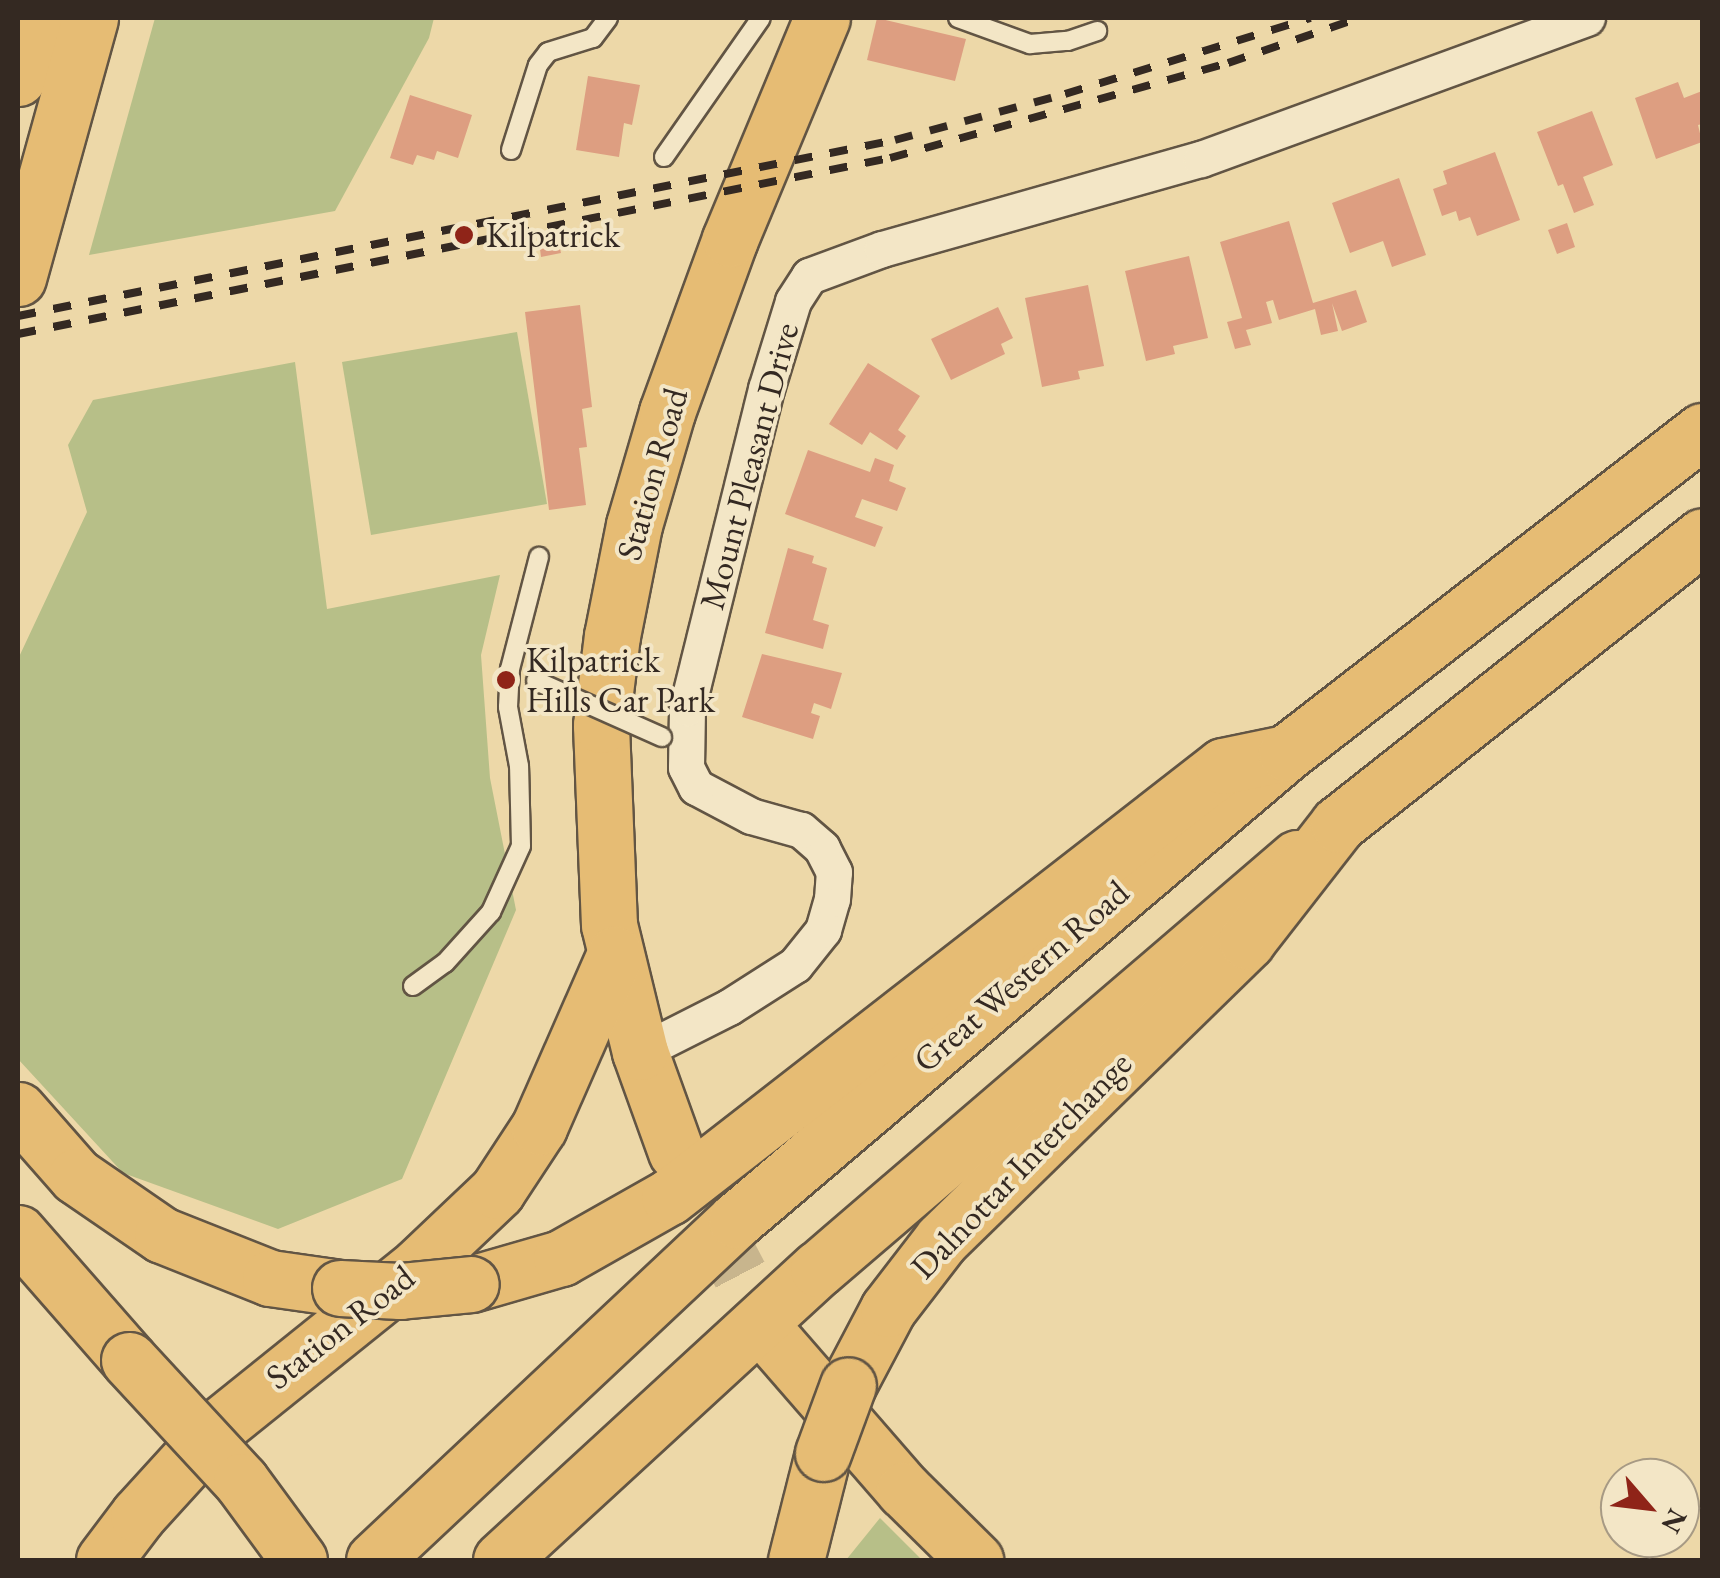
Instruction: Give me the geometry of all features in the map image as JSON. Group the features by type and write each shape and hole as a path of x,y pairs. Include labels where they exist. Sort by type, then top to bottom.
{"main road":[{"path":"18,78 35,18"},
{"path":"18,278 90,18"},
{"name":"Station Road","path":"676,1152 646,1071 615,954 604,876 601,725 634,525 706,303 822,18"},
{"name":"Great Western Road","path":"374,1560 736,1220 1286,753 1702,431"},
{"path":"501,1560 818,1268 1338,824 1702,537"},
{"path":"18,1110 76,1176 162,1236 270,1278 400,1291 471,1284 561,1258 638,1218 1223,766 1286,753"},
{"name":"Dalnottar Interchange","path":"796,1560 823,1453 848,1385 888,1309 942,1239 1246,941 1338,824"},
{"name":"Station Road","path":"104,1560 138,1515 218,1427 466,1224 497,1191 539,1127 615,954"},
{"path":"561,1082 609,1080 646,1071"},
{"path":"18,1233 241,1481 299,1560"},
{"path":"777,1344 820,1398 975,1560"}],"street":[{"name":"Mount Pleasant Drive","path":"646,1071 729,1008 795,965 822,930 832,899 834,872 822,848 802,830 751,816 696,787 674,741 688,708 766,389 792,301 809,276 882,249 1201,159 1587,18"}],"lane":[{"path":"511,150 538,65 548,52 594,38 608,18"},
{"path":"664,158 761,18"},
{"path":"958,18 1030,44 1068,40 1097,31"},
{"path":"413,986 445,962 491,912 521,846 519,766 508,706 510,668 539,557"},
{"path":"510,668 674,741"}],"green space":[{"path":"155,18 434,18 429,38 335,211 89,255"},
{"path":"517,332 547,504 371,535 342,362"},
{"path":"295,362 327,609 500,575 481,655 490,778 516,910 402,1179 278,1229 123,1173 18,1059 18,659 87,512 68,445 93,400"},
{"path":"880,1518 922,1560 846,1560"}],"building":[{"path":"877,18 966,39 955,81 867,60"},
{"path":"588,76 640,85 632,125 624,123 619,157 576,150"},
{"path":"1678,82 1684,98 1702,91 1702,124 1698,125 1702,142 1656,159 1635,98"},
{"path":"410,95 472,115 458,158 437,151 434,160 417,155 413,165 390,158"},
{"path":"1592,111 1613,165 1583,177 1594,205 1574,213 1563,184 1558,186 1537,132"},
{"path":"1495,152 1520,220 1477,236 1470,217 1459,221 1456,211 1442,216 1433,189 1447,184 1443,171"},
{"path":"1399,178 1426,255 1392,267 1383,241 1350,253 1332,203"},
{"path":"1289,221 1313,303 1356,290 1367,322 1342,331 1332,303 1338,331 1321,335 1315,309 1279,320 1273,300 1266,302 1272,323 1246,330 1251,345 1235,349 1227,322 1242,318 1220,242"},
{"path":"1567,223 1575,247 1557,254 1548,230"},
{"path":"559,244 561,253 541,257 540,249"},
{"path":"1189,256 1208,338 1173,346 1175,354 1146,361 1125,271"},
{"path":"1088,285 1104,366 1078,371 1080,379 1042,387 1025,298"},
{"path":"580,305 592,407 582,409 587,447 579,448 586,505 549,510 525,312"},
{"path":"998,307 1013,338 1001,344 1005,354 951,380 931,339"},
{"path":"868,363 920,396 898,430 906,436 897,450 870,432 862,445 829,424"},
{"path":"808,450 870,472 875,458 894,465 889,481 906,488 897,511 862,499 855,517 883,527 875,547 785,514"},
{"path":"788,548 814,556 812,563 827,568 813,620 829,625 823,649 765,633"},
{"path":"762,654 842,673 831,709 814,703 811,713 820,716 813,739 742,717"}],"tunnel":[{"path":"676,1152 777,1344"}],"railway":[{"path":"18,316 895,140 1065,94 1311,18"},
{"path":"18,334 890,158 1228,63 1359,18"}],"place":[{"name":"Kilpatrick","path":"464,235"},
{"name":"Kilpatrick Hills Car Park","path":"506,680"}]}
